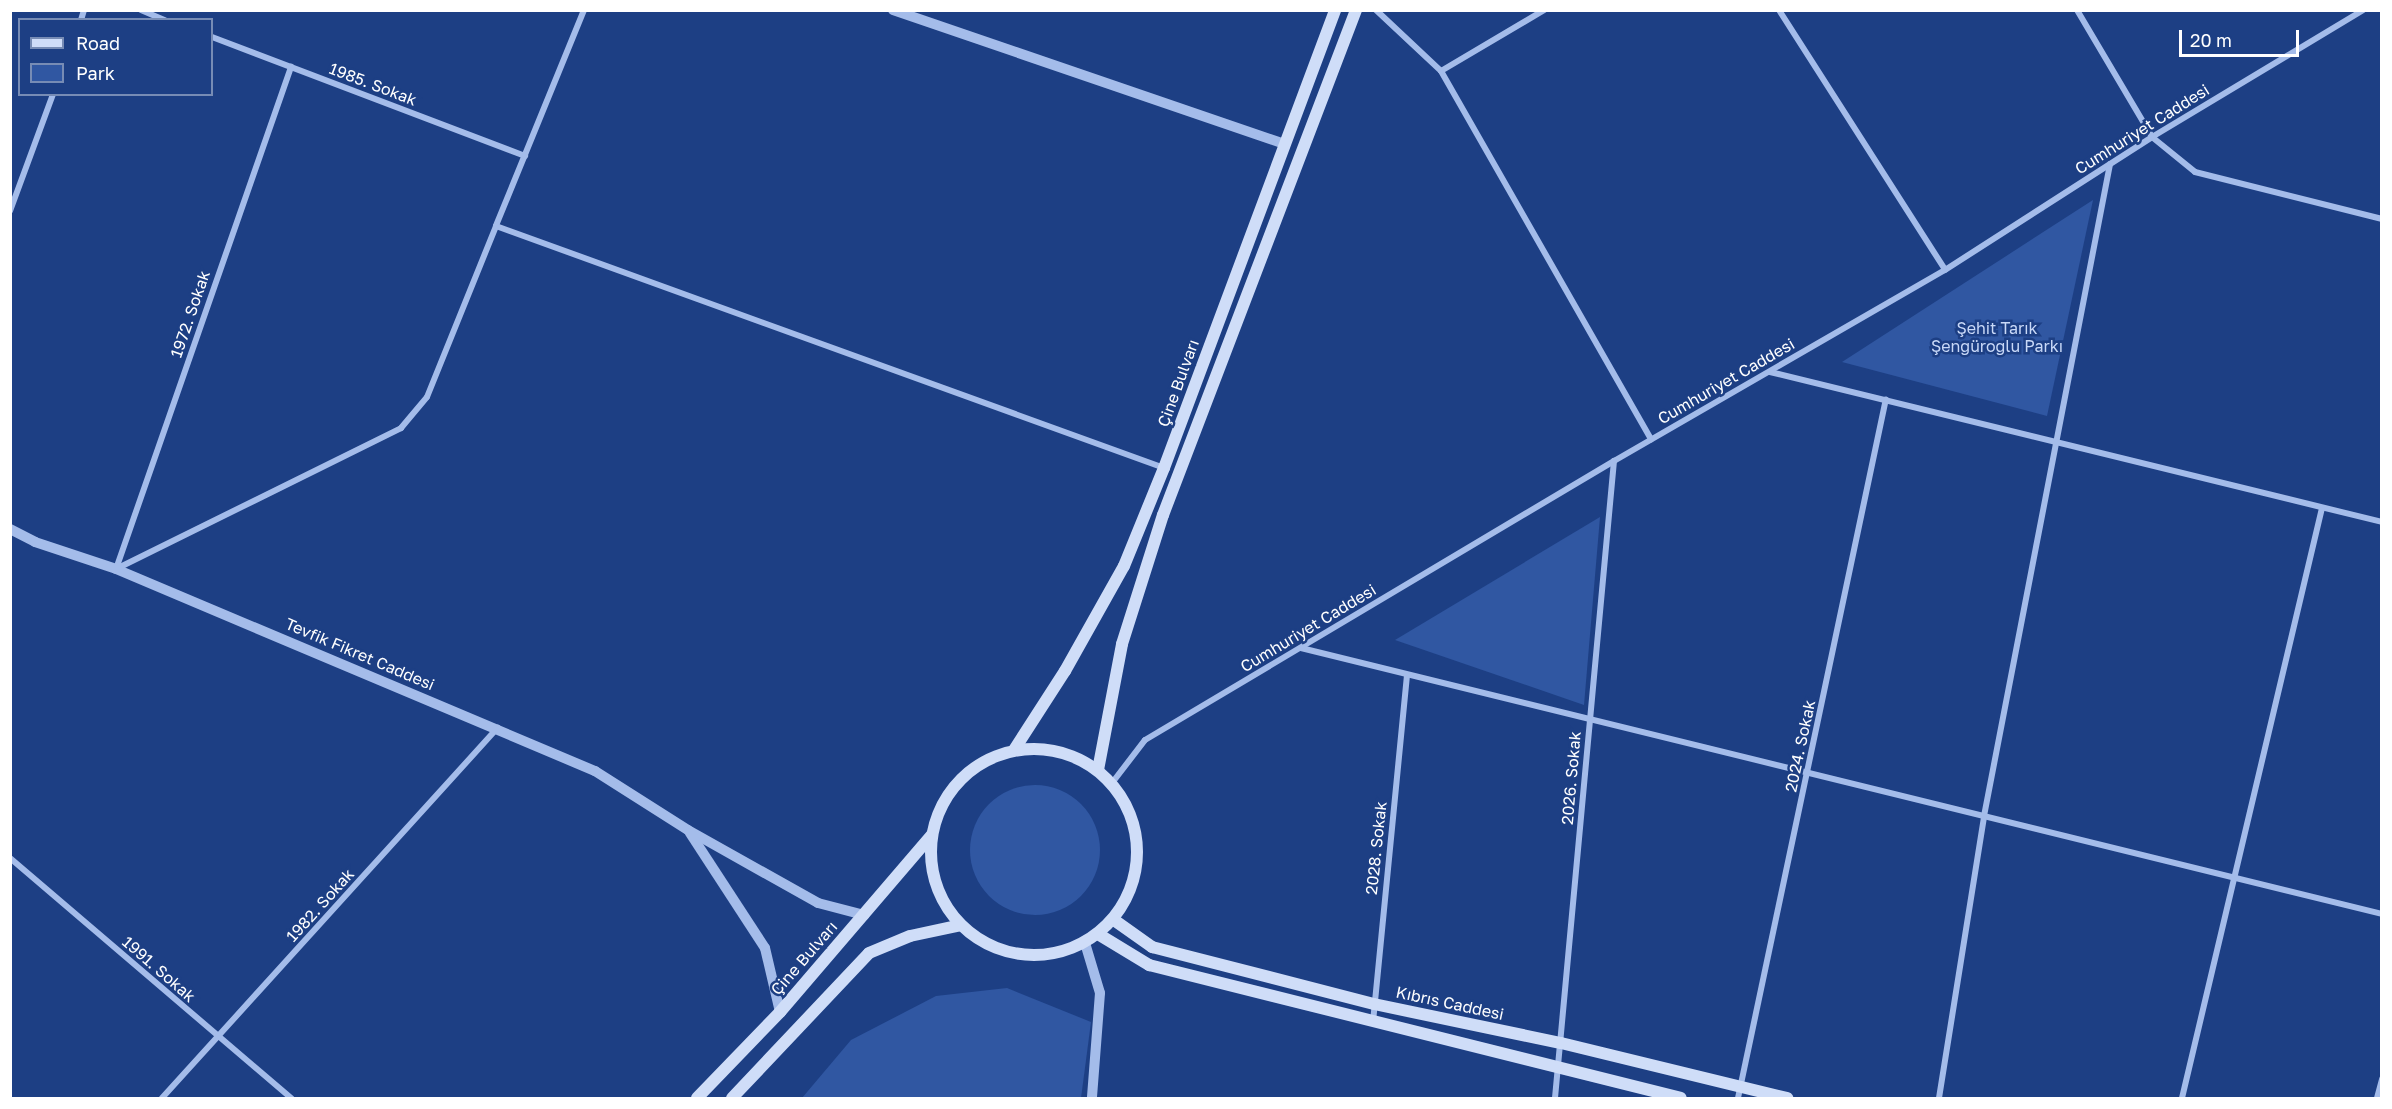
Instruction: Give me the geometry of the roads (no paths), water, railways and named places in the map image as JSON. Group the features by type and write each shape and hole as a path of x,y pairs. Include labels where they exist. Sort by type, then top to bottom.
{"main road":[{"name":"Çine Bulvarı","path":"1014,750 1065,671 1124,566 1164,468 1335,10"},
{"name":"Çine Bulvarı","path":"1098,770 1122,644 1163,515 1356,10"},
{"path":"1014,750 1050,750 1084,761 1098,770 1112,783 1130,812 1137,845 1134,879 1114,920 1084,943 1068,950 1036,956 1003,951 973,937 949,912 934,883 929,848 936,814 954,784 982,762 1014,750"},
{"name":"Çine Bulvarı","path":"697,1098 780,1012 932,836"},
{"name":"Kıbrıs Caddesi","path":"1114,920 1152,947 1374,1004 1561,1044 1739,1093 1786,1098"},
{"path":"732,1098 869,953 910,936 961,925"},
{"path":"1098,934 1149,965 1681,1098"}],"street":[{"path":"141,10 160,18"},
{"path":"116,569 401,428 427,397 584,10"},
{"path":"893,10 1285,144"},
{"path":"1376,10 1441,71 1651,439"},
{"path":"1441,71 1544,10"},
{"path":"1779,10 1945,270"},
{"path":"2077,10 2152,137 2195,172 2382,219"},
{"name":"Cumhuriyet Caddesi","path":"1112,783 1146,740 1651,439 1945,270 2152,137 2363,10"},
{"name":"1985. Sokak","path":"213,37 525,156"},
{"name":"1972. Sokak","path":"116,569 291,67"},
{"path":"10,211 52,96"},
{"path":"1939,1098 1984,816 2110,164"},
{"path":"496,226 1164,468"},
{"path":"1770,372 2056,440 2382,522"},
{"name":"2024. Sokak","path":"1739,1093 1886,399"},
{"name":"2026. Sokak","path":"1555,1098 1614,461"},
{"path":"2182,1098 2322,508"},
{"name":"Tevfik Fikret Caddesi","path":"10,529 35,542 116,569 498,728 595,771 688,830 818,903 864,915"},
{"path":"1302,648 1808,774 2235,876 2382,915"},
{"name":"2028. Sokak","path":"1372,1022 1407,676"},
{"name":"1982. Sokak","path":"162,1098 498,728"},
{"name":"Tevfik Fikret Caddesi","path":"688,830 765,948 780,1012"},
{"name":"1991. Sokak","path":"10,858 218,1039 291,1098"},
{"path":"1084,943 1100,993 1092,1098"},
{"path":"2377,1098 2382,1079"}],"park label":[{"name":"Şehit Tarık Şengüroğlu Parkı","path":"1997,337"}]}
